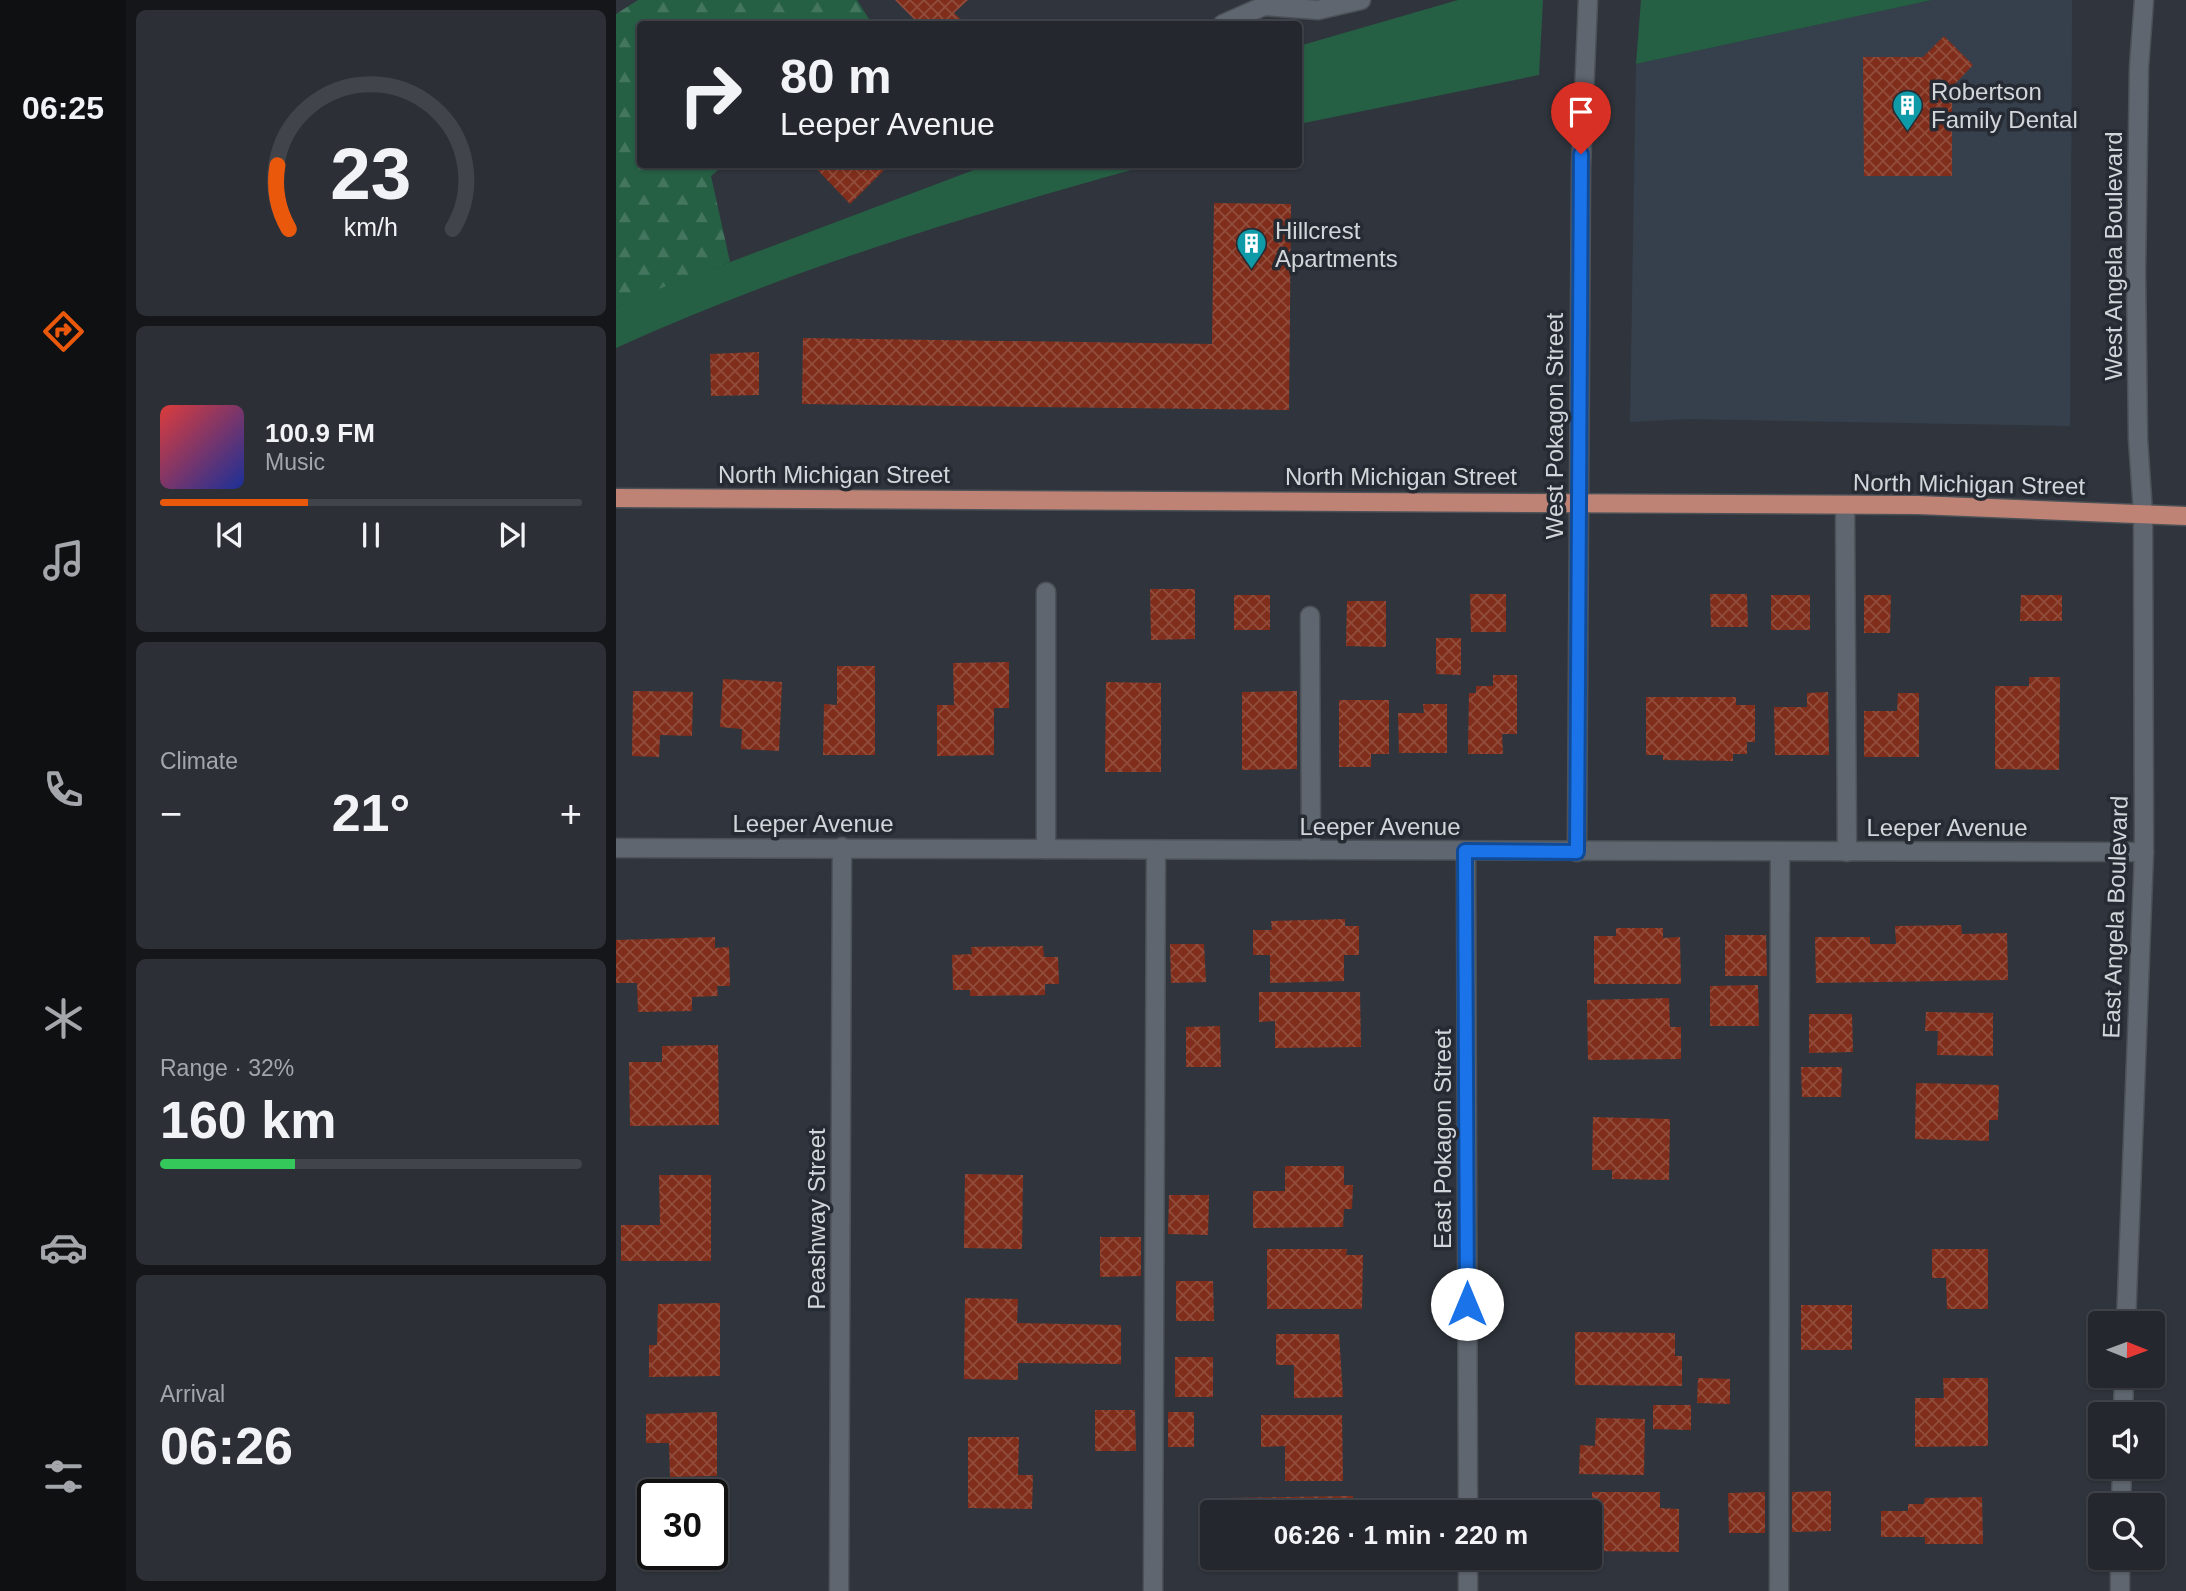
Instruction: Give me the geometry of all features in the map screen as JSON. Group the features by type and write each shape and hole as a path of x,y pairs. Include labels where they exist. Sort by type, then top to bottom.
{"main road":[{"name":"North Michigan Street","path":"616,498 1578,502 1845,506 2186,516"}],"street":[{"path":"1229,21 1266,3 1318,10 1361,0"},
{"name":"West Pokagon Street","path":"1577,852 1581,154 1588,0"},
{"name":"West Angela Boulevard","path":"2143,513 2138,439 2136,271 2139,67 2144,0"},
{"path":"1845,506 1847,852"},
{"name":"East Angela Boulevard","path":"2126,1311 2144,852 2143,513"},
{"path":"1046,592 1046,849"},
{"path":"1310,616 1311,850"},
{"name":"Peashway Street","path":"839,1591 842,847"},
{"name":"Leeper Avenue","path":"616,848 2144,852"},
{"path":"1153,1591 1156,849"},
{"name":"East Pokagon Street","path":"1465,851 1468,1500"},
{"path":"1779,1591 1780,853"},
{"path":"1468,1570 1468,1591"},
{"path":"2120,1570 2120,1591"}],"shaded area":[{"path":"1932,0 2072,0 2070,426 1688,419 1630,422 1636,64"}],"green space":[{"path":"638,0 857,0 870,21 637,21 637,168 720,168 711,176 730,262 616,308 616,14"},
{"path":"1458,0 1543,0 1539,75 1302,123 1302,45"},
{"path":"1641,0 1932,0 1636,64"},
{"path":"979,168 1139,168 946,224 812,269 616,348 616,308 648,293"}],"building":[{"path":"895,0 968,0 954,13 963,21 916,21"},
{"name":"Robertson Family Dental","path":"1944,36 1973,65 1952,87 1952,176 1864,176 1863,57 1923,57"},
{"path":"816,168 886,168 850,204"},
{"name":"Hillcrest Apartments","path":"1214,203 1291,204 1289,410 802,404 803,338 1212,344"},
{"path":"759,352 759,395 711,396 710,354"},
{"path":"1150,589 1195,589 1195,639 1151,640"},
{"path":"1470,594 1506,594 1506,632 1471,632"},
{"path":"1710,594 1747,594 1748,627 1711,627"},
{"path":"1234,595 1270,595 1270,630 1234,630"},
{"path":"1771,595 1810,595 1810,630 1771,630"},
{"path":"1864,595 1891,595 1890,633 1864,633"},
{"path":"2021,595 2062,595 2062,621 2020,621"},
{"path":"1347,601 1386,601 1386,647 1346,646"},
{"path":"1436,638 1461,638 1461,675 1436,674"},
{"path":"1009,662 1009,708 994,708 994,755 937,756 937,705 954,705 953,663"},
{"path":"837,666 875,666 875,755 823,755 824,704 837,705"},
{"path":"1493,675 1517,675 1517,734 1502,734 1503,754 1468,754 1469,693 1476,693 1476,686 1493,686"},
{"path":"2029,677 2060,677 2059,770 1995,769 1995,686 2029,686"},
{"path":"723,679 782,682 779,751 741,749 742,729 720,727"},
{"path":"1106,682 1161,683 1161,772 1105,772"},
{"path":"633,691 693,692 692,736 660,735 659,757 632,756"},
{"path":"1297,691 1297,769 1242,770 1242,692"},
{"path":"1828,692 1829,755 1775,755 1774,707 1807,707 1807,693"},
{"path":"1898,693 1919,693 1919,757 1864,757 1864,711 1897,711"},
{"path":"1646,697 1736,697 1736,705 1755,705 1755,742 1747,742 1747,754 1733,754 1733,761 1663,760 1663,755 1646,755"},
{"path":"1339,700 1389,700 1389,754 1371,754 1371,767 1339,767"},
{"path":"1423,704 1447,704 1447,753 1399,753 1398,713 1424,713"},
{"path":"1345,919 1345,926 1359,926 1359,955 1344,955 1344,981 1270,983 1270,955 1253,955 1253,930 1272,930 1271,921"},
{"path":"1961,925 1962,934 2007,933 2008,980 1816,983 1815,937 1870,937 1870,944 1896,944 1895,926"},
{"path":"1616,928 1663,928 1663,938 1680,937 1681,984 1594,984 1594,936 1616,936"},
{"path":"1725,935 1766,935 1767,976 1725,976"},
{"path":"715,937 715,948 729,947 730,986 717,986 718,996 692,997 692,1011 638,1012 637,983 616,983 616,940"},
{"path":"1170,944 1204,944 1206,982 1171,983"},
{"path":"1043,946 1044,957 1058,957 1059,984 1045,984 1045,995 970,996 970,990 953,990 952,955 972,954 971,947"},
{"path":"1758,985 1759,1026 1710,1026 1710,986"},
{"path":"1259,992 1360,992 1361,1047 1275,1048 1275,1021 1259,1022"},
{"path":"1669,998 1670,1027 1681,1027 1681,1059 1588,1060 1587,1000"},
{"path":"1926,1012 1993,1013 1993,1056 1937,1055 1938,1031 1925,1031"},
{"path":"1809,1014 1852,1014 1853,1052 1809,1053"},
{"path":"1220,1026 1221,1067 1186,1067 1186,1027"},
{"path":"718,1045 719,1125 630,1126 629,1062 662,1062 662,1046"},
{"path":"1801,1067 1842,1067 1841,1097 1802,1097"},
{"path":"1916,1083 1999,1085 1998,1120 1989,1120 1989,1141 1915,1139"},
{"path":"1593,1117 1670,1119 1669,1180 1612,1179 1612,1170 1592,1170"},
{"path":"1285,1166 1344,1166 1344,1185 1353,1185 1352,1209 1344,1209 1343,1227 1253,1228 1253,1191 1285,1191"},
{"path":"965,1174 1023,1175 1022,1249 964,1248"},
{"path":"659,1175 711,1175 711,1261 621,1261 621,1225 660,1225"},
{"path":"1169,1195 1209,1195 1208,1235 1168,1234"},
{"path":"1100,1237 1141,1237 1141,1276 1100,1277"},
{"path":"1267,1249 1347,1249 1346,1255 1363,1255 1362,1309 1267,1309"},
{"path":"1932,1249 1988,1249 1988,1309 1947,1309 1946,1278 1932,1278"},
{"path":"1176,1281 1213,1281 1214,1321 1176,1321"},
{"path":"965,1298 1018,1299 1017,1323 1121,1325 1121,1364 1018,1363 1018,1380 964,1379"},
{"path":"720,1303 720,1376 649,1377 649,1345 657,1345 658,1304"},
{"path":"1801,1305 1852,1305 1852,1350 1801,1350"},
{"path":"1575,1332 1675,1333 1675,1356 1682,1356 1682,1386 1575,1385"},
{"path":"1276,1334 1339,1334 1343,1397 1294,1398 1294,1365 1276,1365"},
{"path":"1175,1357 1213,1357 1213,1397 1175,1397"},
{"path":"1698,1378 1730,1379 1730,1404 1697,1403"},
{"path":"1943,1378 1988,1378 1988,1446 1915,1447 1915,1398 1944,1398"},
{"path":"1653,1405 1691,1405 1691,1430 1653,1429"},
{"path":"1095,1410 1135,1410 1136,1451 1095,1451"},
{"path":"717,1412 717,1476 670,1477 669,1443 646,1443 646,1414"},
{"path":"1168,1412 1194,1412 1194,1447 1168,1447"},
{"path":"1261,1415 1342,1415 1343,1481 1285,1481 1285,1446 1261,1447"},
{"path":"1596,1418 1645,1419 1644,1475 1579,1474 1580,1445 1595,1446"},
{"path":"968,1437 1019,1437 1018,1475 1033,1475 1032,1509 968,1508"},
{"path":"1831,1491 1831,1531 1792,1532 1792,1492"},
{"path":"1592,1492 1660,1492 1660,1508 1679,1509 1679,1552 1602,1551 1602,1500 1592,1500"},
{"path":"1765,1492 1765,1533 1729,1533 1728,1493"},
{"path":"1353,1496 1353,1500 1228,1500"},
{"path":"1982,1497 1983,1544 1925,1544 1925,1537 1881,1537 1881,1511 1908,1511 1908,1504 1924,1504 1925,1498"}],"place":[{"name":"Robertson Family Dental","path":"1908,132"},
{"name":"Hillcrest Apartments","path":"1252,271"}],"route":[{"path":"1467,1304 1465,851 1577,852 1581,154"}]}
